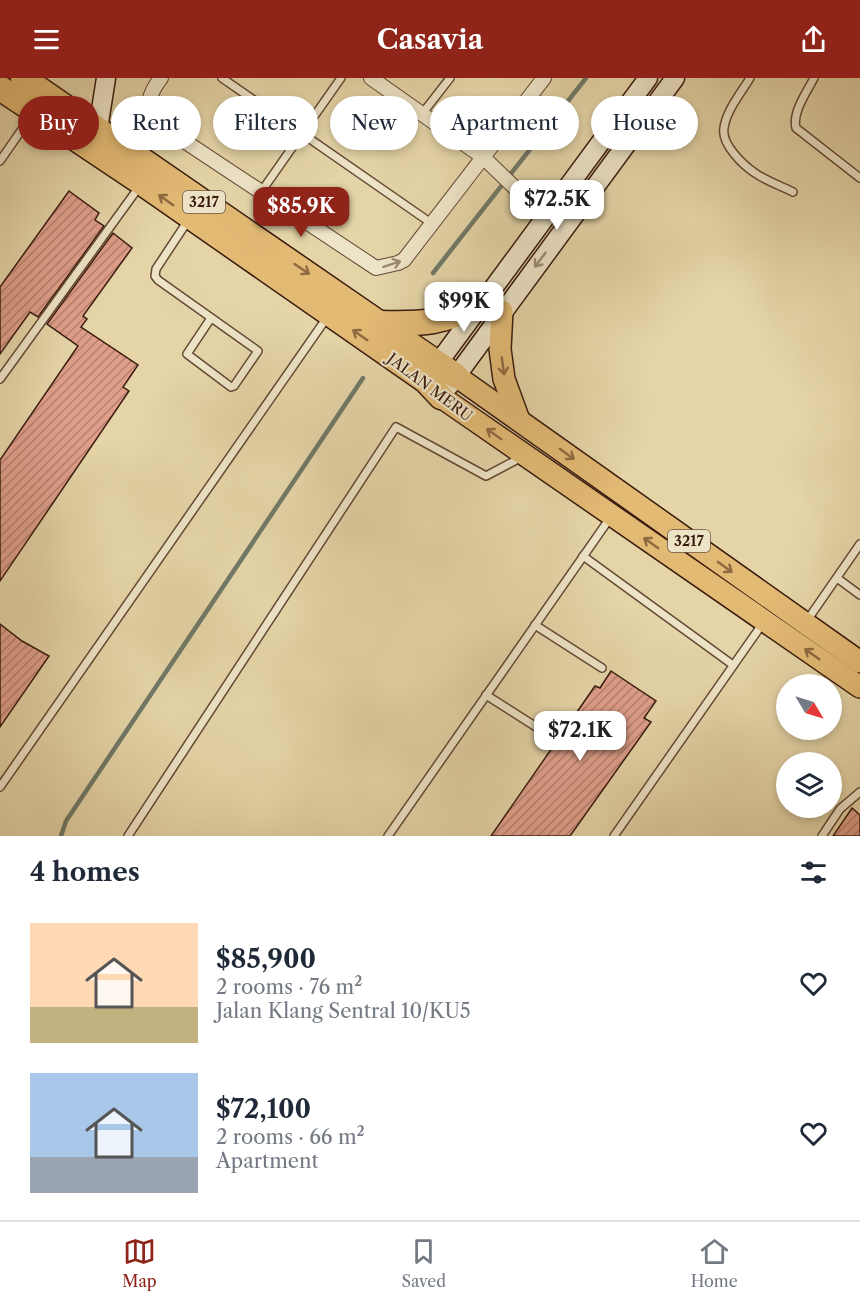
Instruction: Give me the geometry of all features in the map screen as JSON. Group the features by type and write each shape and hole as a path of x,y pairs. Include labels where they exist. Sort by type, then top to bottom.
{"highway":[{"name":"JALAN MERU","path":"17,86 36,96"},
{"name":"JALAN MERU","path":"99,130 380,323 440,379"},
{"name":"JALAN MERU","path":"93,150 329,314 440,379"},
{"path":"380,323 424,324 492,307"}],"main road":[{"path":"492,307 504,379 519,420"},
{"name":"JALAN MERU","path":"440,379 519,420 860,662"},
{"name":"JALAN MERU","path":"440,379 525,455 860,687"}],"street":[{"path":"99,123 106,78"},
{"path":"161,78 149,95 151,118 154,121 376,268 404,260 544,78"},
{"path":"370,78 483,157 546,217"},
{"path":"492,307 546,217 648,78"},
{"path":"440,379 492,307 675,78"}],"lane":[{"path":"222,78 248,96"},
{"path":"318,110 341,78"},
{"path":"422,114 450,78"},
{"path":"750,78 726,119 723,130 725,139 741,161 755,173 793,192"},
{"path":"814,78 797,112 796,128 860,178"},
{"path":"0,161 18,136"},
{"path":"318,144 431,224"},
{"path":"261,192 290,150"},
{"path":"0,379 142,183"},
{"path":"190,217 156,269 155,276 258,351 234,386 231,387 187,354 211,318"},
{"path":"0,787 329,314"},
{"path":"128,836 396,427 486,476 525,455"},
{"path":"388,836 611,516"},
{"path":"804,624 860,544"},
{"path":"583,556 733,665"},
{"path":"837,578 860,595"},
{"path":"614,836 764,621"},
{"path":"535,625 602,668"},
{"path":"486,695 552,737"},
{"path":"822,836 840,809 860,792"}],"building":[{"path":"69,191 99,213 95,220 104,226 38,317 30,312 0,354 0,287"},
{"path":"113,233 132,248 83,316 87,319 81,327 138,365 123,387 129,391 0,581 0,460 78,346 47,324"},
{"path":"0,624 22,641 49,656 0,727"},
{"path":"611,671 656,701 644,718 651,722 570,836 491,836 595,686 600,688"},
{"path":"852,808 860,815 860,836 833,836"}],"waterway":[{"path":"433,273 586,78"},
{"path":"61,836 66,821 363,378"}]}
